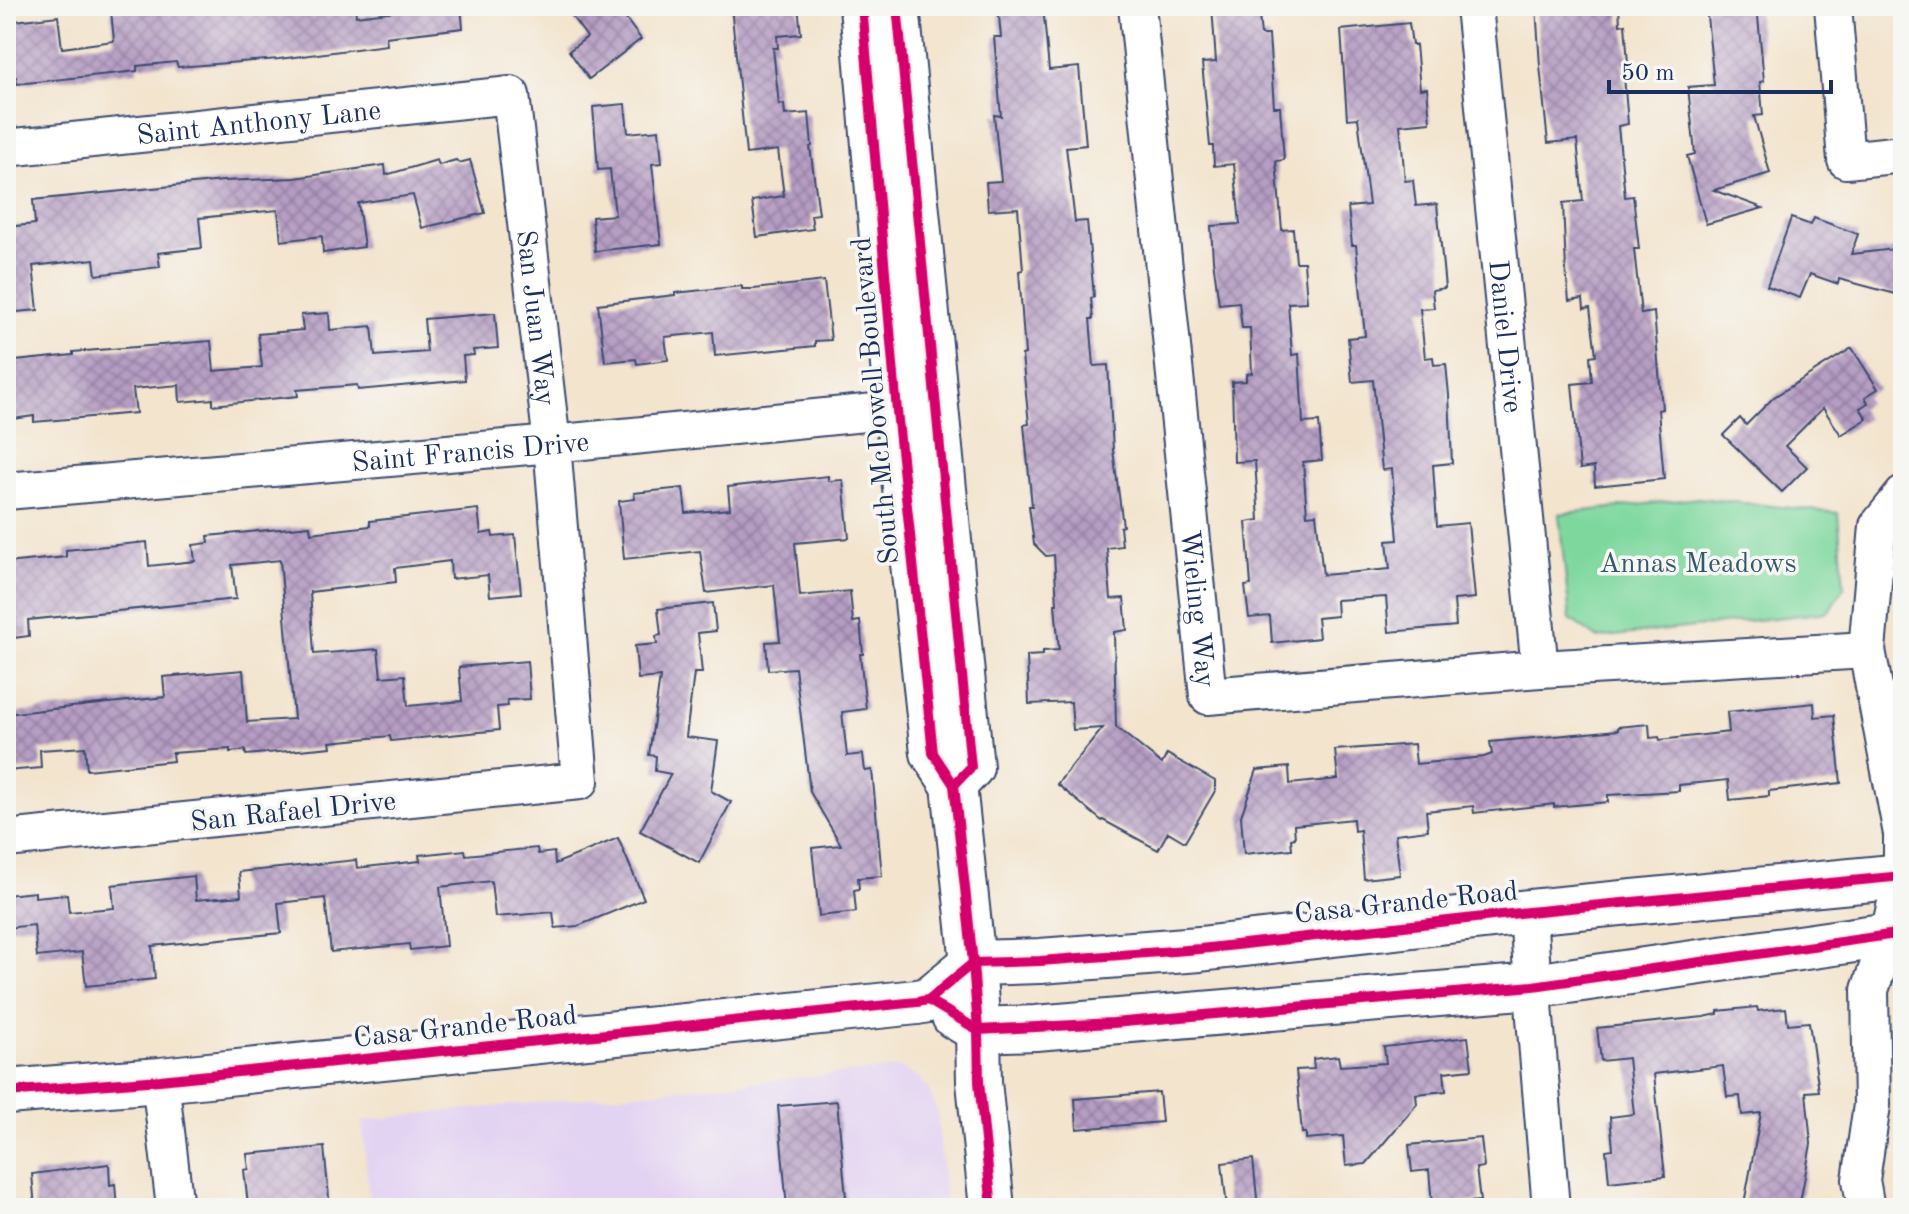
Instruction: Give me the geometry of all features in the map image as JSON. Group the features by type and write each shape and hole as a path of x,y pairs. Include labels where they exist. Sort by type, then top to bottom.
{"main road":[{"name":"South McDowell Boulevard","path":"862,6 916,409 971,767 954,785 973,963 979,1082 992,1208"},
{"name":"South McDowell Boulevard","path":"897,6 916,409"},
{"name":"Casa Grande Road","path":"973,963 1200,949 1528,912 1902,876"},
{"path":"973,963 928,1000 978,1030 1128,1021 1533,986 1896,933"},
{"name":"Casa Grande Road","path":"6,1092 160,1080 928,1000"}],"street":[{"name":"Wieling Way","path":"1137,6 1208,696 1540,669 1867,650"},
{"name":"Daniel Drive","path":"1474,6 1540,669"},
{"path":"1833,6 1846,160 1903,154"},
{"name":"Saint Anthony Lane","path":"6,148 511,95"},
{"name":"San Juan Way","path":"511,95 552,444 580,781"},
{"name":"Saint Francis Drive","path":"6,491 916,409"},
{"path":"1866,1208 1861,1180 1872,1105 1870,990 1896,933 1902,876 1902,834 1867,650 1878,526 1903,495"},
{"name":"San Rafael Drive","path":"6,839 580,781"},
{"path":"1528,912 1551,1208"},
{"path":"160,1080 175,1208"}],"shaded area":[{"path":"900,1068 918,1077 928,1088 937,1111 946,1208 370,1208 362,1121"}],"green space":[{"name":"Annas Meadows","path":"1698,498 1838,513 1844,587 1828,612 1597,638 1570,619 1559,514"}],"building":[{"path":"193,6 193,10 241,6 355,6 356,16 414,9 413,6 461,6 463,28 386,37 387,45 279,59 178,67 176,62 137,66 137,71 17,84 16,77 6,78 6,22 58,16 62,48 114,41 111,11"},
{"path":"564,6 616,6 641,39 589,79 569,51 587,37"},
{"path":"731,6 798,6 801,34 777,36 778,48 773,48 779,105 784,104 785,115 809,113 819,214 811,215 813,229 757,237 752,201 784,196 778,150 746,154"},
{"path":"998,6 1043,6 1049,70 1079,67 1086,145 1066,147 1075,222 1087,221 1094,297 1091,298 1093,319 1090,319 1094,366 1108,365 1113,450 1123,526 1120,527 1122,546 1107,548 1111,599 1124,598 1127,630 1114,632 1116,727 1162,764 1167,754 1215,781 1215,791 1185,842 1168,832 1158,850 1102,821 1057,784 1103,728 1073,730 1071,702 1029,704 1027,656 1059,650 1057,604 1054,555 1046,556 1034,544 1029,506 1032,506 1024,425 1029,424 1022,355 1025,354 1019,271 1023,270 1018,208 988,210 986,182 1001,181 994,115 1001,116 994,37 1001,37"},
{"path":"1212,6 1258,6 1261,35 1269,35 1274,107 1280,107 1284,160 1276,161 1282,230 1293,229 1296,262 1304,262 1307,302 1288,303 1292,355 1299,354 1303,423 1319,422 1322,460 1303,462 1307,515 1316,514 1323,575 1390,569 1387,541 1398,540 1392,469 1382,470 1373,380 1352,382 1348,338 1365,336 1356,245 1352,245 1348,207 1369,205 1358,118 1347,119 1341,30 1409,23 1412,45 1416,45 1420,89 1427,88 1430,122 1400,125 1405,181 1413,180 1416,206 1437,204 1445,288 1432,290 1434,308 1420,309 1425,358 1433,357 1434,365 1446,364 1449,395 1452,463 1433,465 1437,526 1468,523 1475,598 1454,600 1456,626 1389,632 1386,597 1336,600 1337,616 1317,618 1319,638 1272,643 1270,616 1249,618 1245,586 1251,585 1246,522 1259,520 1255,461 1234,462 1232,382 1246,381 1246,374 1252,373 1250,328 1242,328 1239,302 1219,304 1213,260 1211,226 1240,224 1234,164 1214,166 1213,146 1210,146 1202,63 1216,62"},
{"path":"1536,6 1619,6 1620,25 1625,24 1628,64 1623,64 1628,124 1618,126 1625,197 1633,196 1639,249 1634,249 1641,314 1654,312 1664,479 1595,486 1594,467 1580,469 1572,384 1592,382 1590,356 1596,355 1590,308 1584,309 1583,299 1569,301 1563,203 1583,201 1577,140 1548,143"},
{"path":"1706,6 1757,6 1764,81 1760,82 1763,115 1754,116 1770,173 1714,190 1763,208 1706,224 1687,156 1695,154 1688,87 1714,85"},
{"path":"625,104 628,133 659,130 662,163 652,164 661,244 595,251 592,217 615,215 610,169 598,170 593,107"},
{"path":"437,160 439,165 470,160 485,213 422,228 413,195 358,203 364,247 323,253 322,236 281,241 278,210 199,218 202,248 158,253 160,267 96,275 94,259 33,266 38,310 6,313 6,227 35,224 33,200 223,181 295,178 385,165 386,175"},
{"path":"1791,218 1811,225 1814,218 1858,234 1851,254 1903,248 1903,296 1839,279 1838,284 1810,274 1800,298 1767,286"},
{"path":"824,281 831,340 815,341 815,346 715,356 713,332 665,337 668,360 637,364 636,359 605,362 598,304 742,286 742,289 754,289"},
{"path":"329,313 330,330 372,326 375,356 427,352 424,319 495,313 498,348 473,350 474,355 463,356 465,380 358,390 357,385 297,390 298,396 213,405 213,399 180,402 179,385 133,389 136,413 34,422 34,416 6,420 6,362 73,355 73,352 211,341 214,371 262,367 258,334 303,330 301,315"},
{"path":"1852,348 1878,389 1865,397 1868,403 1860,408 1867,419 1841,435 1823,408 1785,446 1807,467 1782,492 1723,435 1740,418 1746,425 1774,397"},
{"path":"828,476 828,481 843,480 849,538 795,543 800,596 850,591 853,622 860,621 866,709 842,712 847,756 863,754 865,771 872,770 882,876 858,878 859,889 854,890 856,912 819,916 812,848 841,845 810,792 795,668 768,670 766,642 780,641 774,585 706,593 700,551 624,559 619,501 635,499 634,493 683,488 686,513 730,509 728,487"},
{"path":"478,509 481,534 492,532 493,537 515,535 521,593 490,596 488,575 451,579 450,561 395,568 396,582 310,592 314,654 378,649 381,677 405,675 408,706 462,701 459,667 527,661 530,699 507,700 508,706 497,707 499,730 391,741 390,736 330,742 331,747 246,755 245,750 230,752 230,749 172,753 173,761 87,770 85,747 40,750 41,768 6,771 6,714 165,697 163,677 243,670 247,722 294,719 280,560 232,565 236,599 28,620 29,636 6,639 6,563 66,557 66,550 147,542 149,566 195,561 193,545 209,543 208,536 310,526 311,533 370,526 370,521"},
{"path":"713,603 716,631 698,633 702,673 694,673 686,737 718,741 711,791 731,802 699,863 640,831 671,774 655,771 656,756 649,755 660,677 638,679 635,646 657,644 656,636 661,635 658,609"},
{"path":"1814,703 1815,717 1834,715 1841,783 1769,791 1769,796 1730,800 1728,780 1679,785 1679,791 1608,795 1608,802 1554,807 1554,804 1474,813 1473,806 1426,811 1428,830 1395,834 1400,875 1364,879 1360,830 1354,831 1353,819 1294,825 1292,849 1244,854 1241,816 1257,770 1289,767 1290,784 1338,779 1335,750 1414,744 1416,764 1484,757 1492,754 1490,742 1618,730 1618,727 1649,724 1650,738 1659,737 1660,740 1729,732 1727,712"},
{"path":"618,838 644,899 578,926 555,928 553,912 495,917 491,881 440,887 446,946 410,950 409,944 331,952 325,898 278,903 281,933 152,946 155,979 86,986 82,952 37,957 34,925 6,928 6,895 35,892 35,897 67,894 69,912 114,908 112,885 194,876 196,900 241,896 239,872 356,860 357,868 420,861 419,855 465,850 466,855 537,848 538,854 554,852 555,864"},
{"path":"1757,1007 1758,1011 1786,1008 1788,1024 1809,1022 1819,1091 1806,1092 1811,1144 1799,1208 1765,1208 1744,1204 1761,1113 1742,1115 1740,1096 1727,1097 1723,1066 1654,1074 1665,1176 1609,1182 1606,1150 1613,1149 1610,1117 1634,1114 1628,1058 1601,1061 1597,1028 1704,1017 1718,1014 1718,1011"},
{"path":"1468,1037 1472,1069 1444,1072 1446,1091 1416,1094 1417,1104 1366,1164 1346,1166 1343,1136 1306,1139 1306,1133 1302,1133 1296,1070 1314,1069 1313,1059 1338,1056 1340,1066 1386,1063 1384,1047"},
{"path":"1159,1092 1162,1122 1077,1129 1075,1099"},
{"path":"837,1101 847,1208 787,1208 778,1106"},
{"path":"1481,1138 1484,1167 1476,1168 1480,1201 1432,1205 1429,1170 1412,1172 1409,1145"},
{"path":"324,1147 330,1208 252,1208 248,1205 244,1170 249,1169 247,1154"},
{"path":"1253,1159 1258,1208 1227,1208 1222,1163"},
{"path":"109,1164 110,1185 115,1184 117,1208 35,1208 32,1174"}],"cycle path":[{"path":"862,6 897,411 933,753 954,785 973,963 979,1082 992,1208"},
{"path":"897,6 971,767 954,785"},
{"path":"6,1092 160,1080 917,1002 928,1000 973,963 1200,949 1528,912 1903,876"},
{"path":"928,1000 978,1030 1113,1023 1533,986 1903,933"}]}
